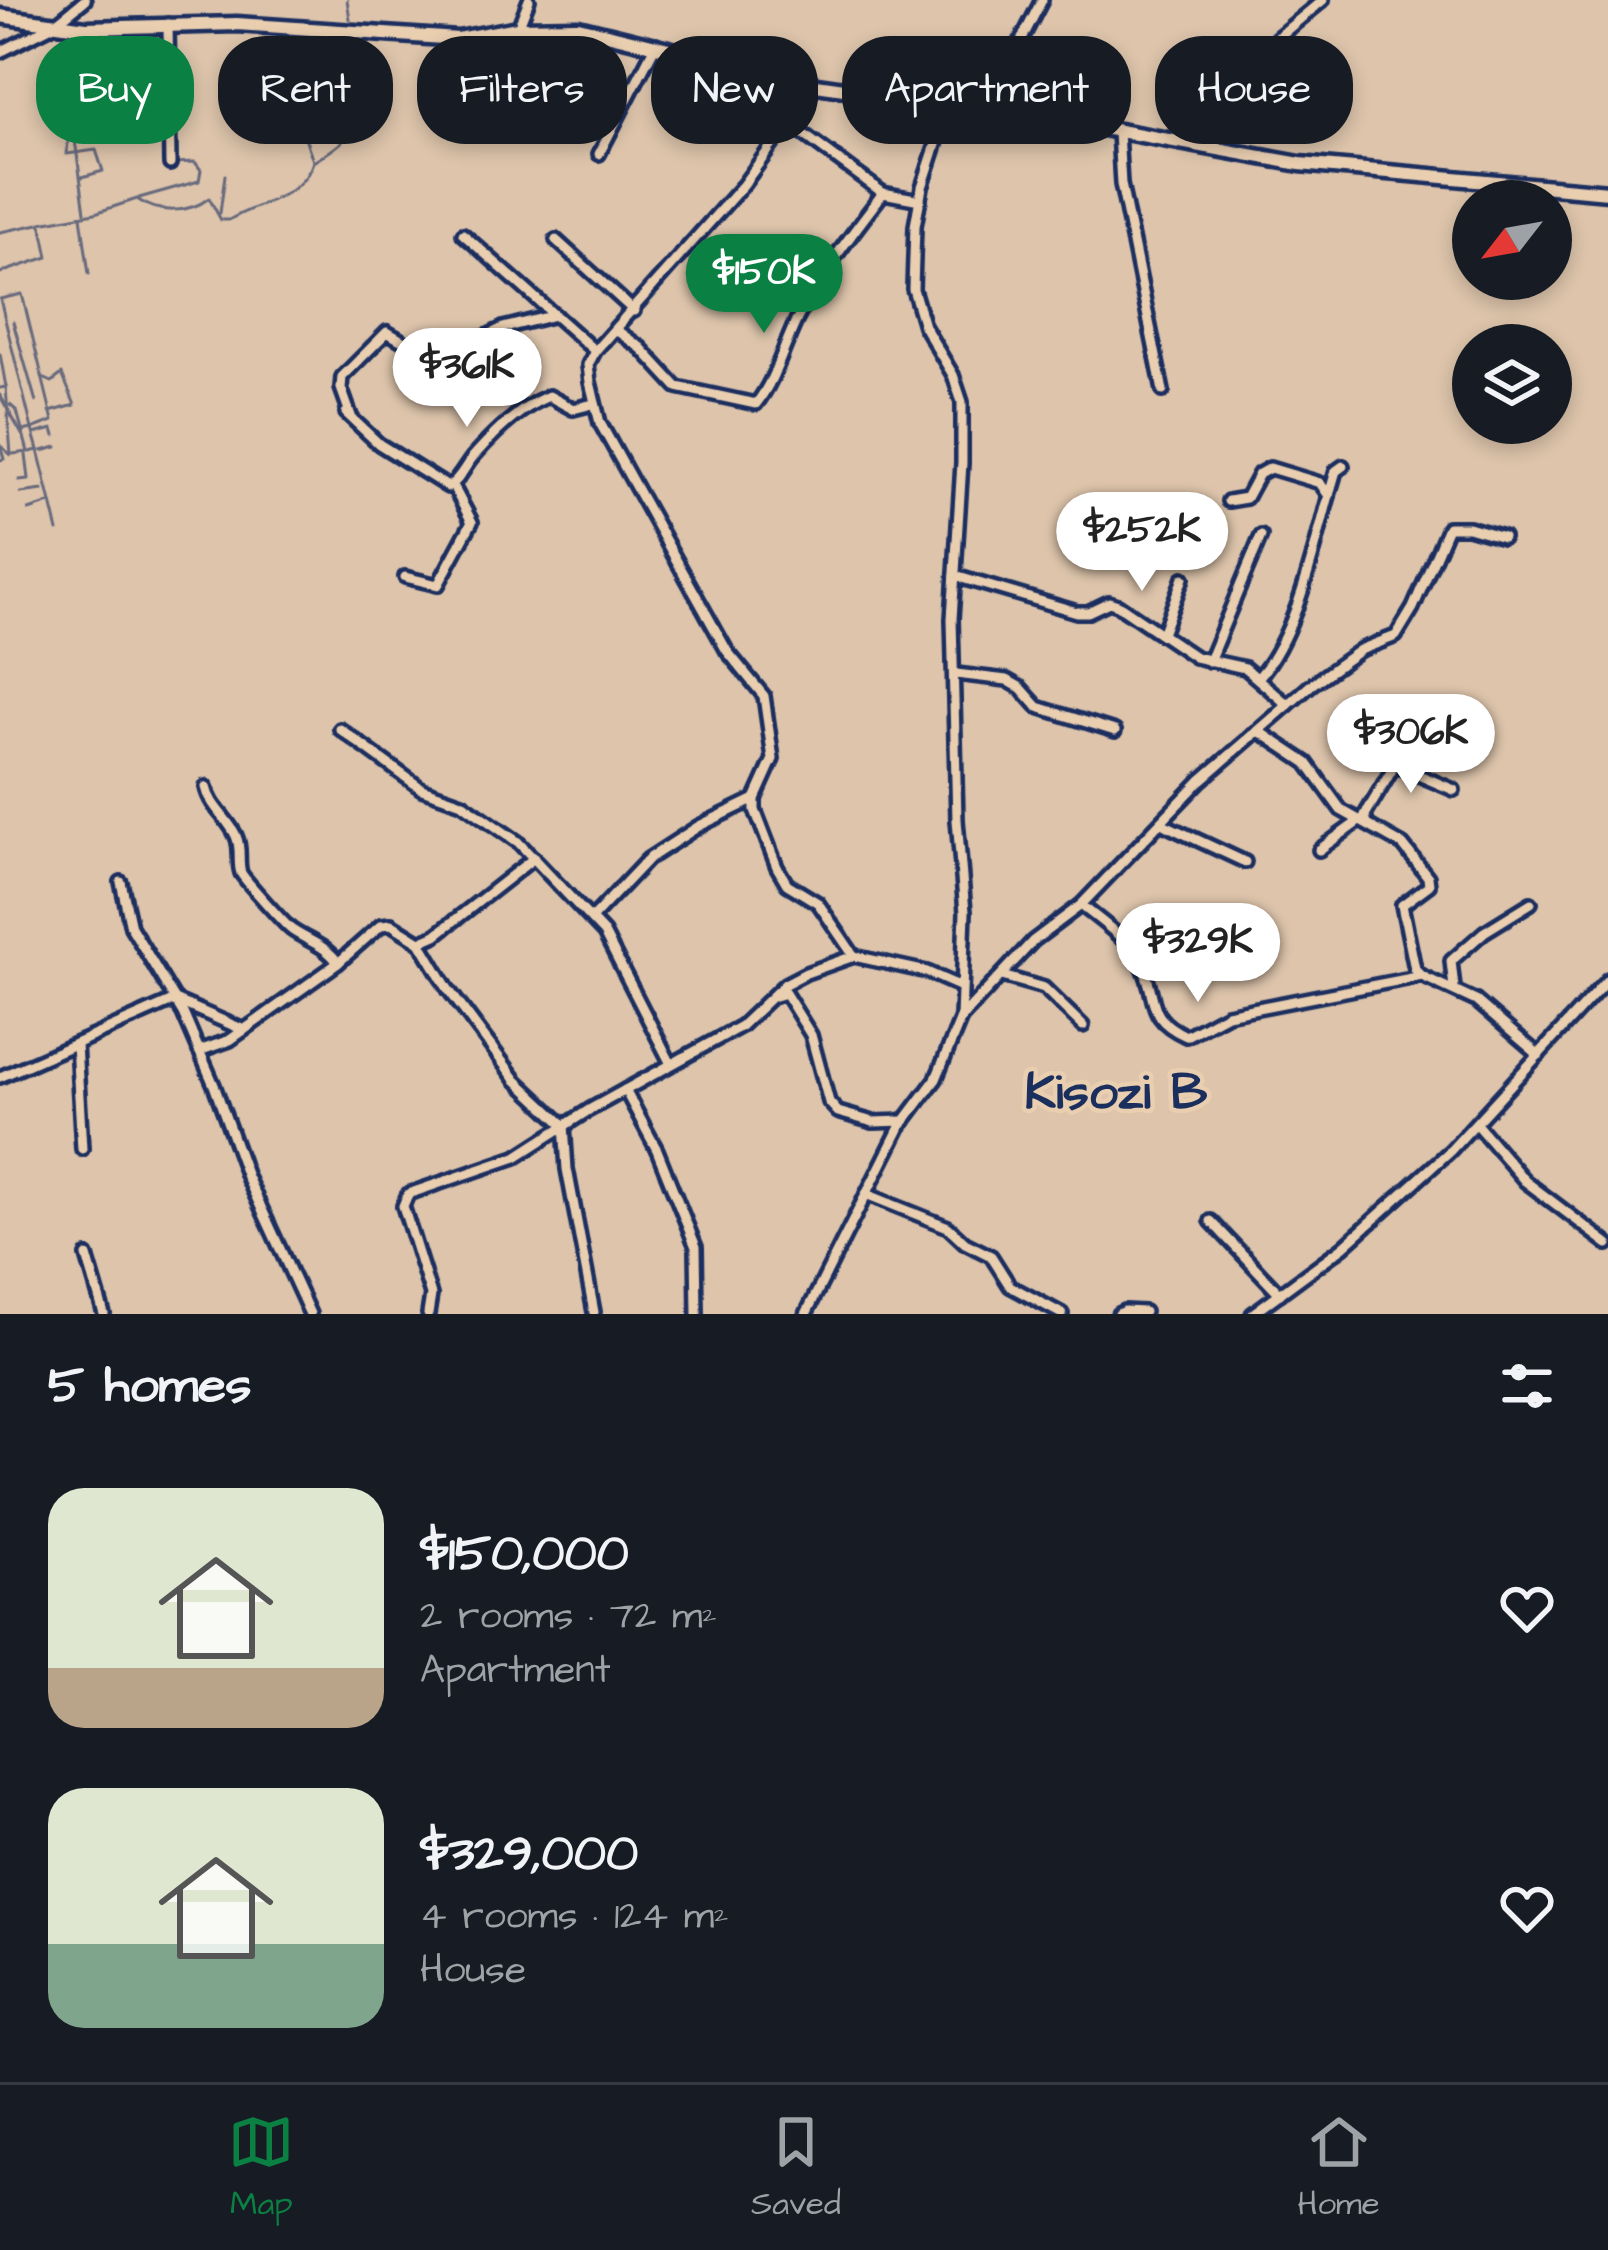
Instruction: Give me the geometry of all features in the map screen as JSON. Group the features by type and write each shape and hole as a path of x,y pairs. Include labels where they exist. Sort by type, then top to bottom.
{"main road":[{"path":"0,16 117,29 247,24 458,39 518,28 578,27 651,43"},
{"path":"1191,144 1395,175 1494,179 1608,192"}],"street":[{"path":"0,52 54,25 85,0"},
{"path":"518,28 529,0"},
{"path":"1023,36 1042,0"},
{"path":"1279,36 1323,0"},
{"path":"168,24 170,164"},
{"path":"599,154 651,54"},
{"path":"771,144 743,184 588,364 593,404 634,487 727,650 762,690 773,758 754,810 783,880 818,903 854,956"},
{"path":"817,144 883,193 920,200"},
{"path":"806,1314 904,1120 936,1079 961,1018 965,912 957,820 952,619 962,402 953,375 924,326 913,289 915,226 937,144"},
{"path":"1119,144 1123,197 1163,391"},
{"path":"616,330 641,348 677,387 755,404 770,386 775,367 827,266 883,193"},
{"path":"463,234 596,351"},
{"path":"556,240 634,311"},
{"path":"453,486 442,485 395,454 349,416 340,388 342,376 387,332 430,357 444,357 503,328 555,315"},
{"path":"453,486 480,448 530,404 549,396 573,410 593,404"},
{"path":"1258,678 1278,646 1305,582 1336,471 1343,466"},
{"path":"1228,501 1246,498 1259,474 1270,468 1320,483 1329,496"},
{"path":"405,577 438,585 472,522 453,486"},
{"path":"961,1018 1033,940 1081,905 1200,781 1360,650 1396,636 1448,527 1503,537"},
{"path":"1210,661 1261,536"},
{"path":"955,576 1077,612 1109,602 1196,657 1245,668 1288,705"},
{"path":"1162,634 1184,578"},
{"path":"956,674 1007,680 1022,688 1038,707 1114,731"},
{"path":"340,729 422,790 474,810 534,858 568,899 593,917 671,1064"},
{"path":"1259,731 1307,763 1335,803 1403,845 1428,877 1429,885 1402,905 1415,969 1476,1000 1539,1055"},
{"path":"1319,850 1363,823 1395,765 1454,790"},
{"path":"206,788 237,838 239,869 249,887 263,895 287,927 332,953 338,963"},
{"path":"593,917 648,859 698,826 755,800"},
{"path":"1161,823 1245,862"},
{"path":"420,942 436,935 534,858"},
{"path":"121,882 131,927 175,1000 247,1177 310,1314"},
{"path":"1454,988 1451,961 1484,932 1531,902"},
{"path":"1081,905 1129,947 1139,962 1157,1016 1186,1036 1227,1014 1422,976"},
{"path":"199,1052 230,1040 386,923 420,942 448,989 516,1080 564,1125 567,1169 594,1312"},
{"path":"1139,962 1169,932 1197,947"},
{"path":"428,1314 431,1295 403,1199 417,1190 516,1157 564,1125 742,1026 795,977 854,956 927,972 977,1003"},
{"path":"1002,976 1044,988 1083,1026"},
{"path":"1252,1314 1371,1222 1477,1124 1608,979"},
{"path":"772,996 785,993 811,1035 829,1102 838,1112 873,1121 904,1120"},
{"path":"0,1077 175,1000 244,1030"},
{"path":"76,1044 82,1149"},
{"path":"625,1090 696,1247 697,1314"},
{"path":"1477,1124 1525,1181 1608,1244"},
{"path":"866,1194 948,1226 965,1243 991,1256 1010,1286 1062,1314"},
{"path":"1211,1221 1280,1294"},
{"path":"87,1256 104,1314"},
{"path":"1118,1314 1144,1312"}],"waterway":[{"path":"347,0 350,19"},
{"path":"68,144 67,154 96,150 103,171 82,177"},
{"path":"76,144 85,212"},
{"path":"307,144 313,161"},
{"path":"0,273 48,257 41,223 137,199 173,210 209,198 221,220 229,220 288,192 313,162 339,144"},
{"path":"139,198 199,181 201,170 195,162 174,163"},
{"path":"220,213 225,175"},
{"path":"81,216 89,274"},
{"path":"0,232 39,224"},
{"path":"22,294 53,421 32,429 0,299 22,294"},
{"path":"13,322 36,402"},
{"path":"0,354 6,387 0,388"},
{"path":"43,378 52,382 62,374 75,405 50,412"},
{"path":"0,445 11,455 6,387"},
{"path":"0,395 24,438 0,396"},
{"path":"10,405 17,411 28,452 13,454"},
{"path":"23,431 32,429 38,450 30,452"},
{"path":"34,434 53,429 55,436"},
{"path":"42,451 57,447"},
{"path":"0,460 4,459 1,448"},
{"path":"38,450 58,531"},
{"path":"19,480 29,479 26,455"},
{"path":"21,493 43,490"},
{"path":"29,510 50,503"}],"district":[{"name":"Kisozi B","path":"1116,1090"}]}
